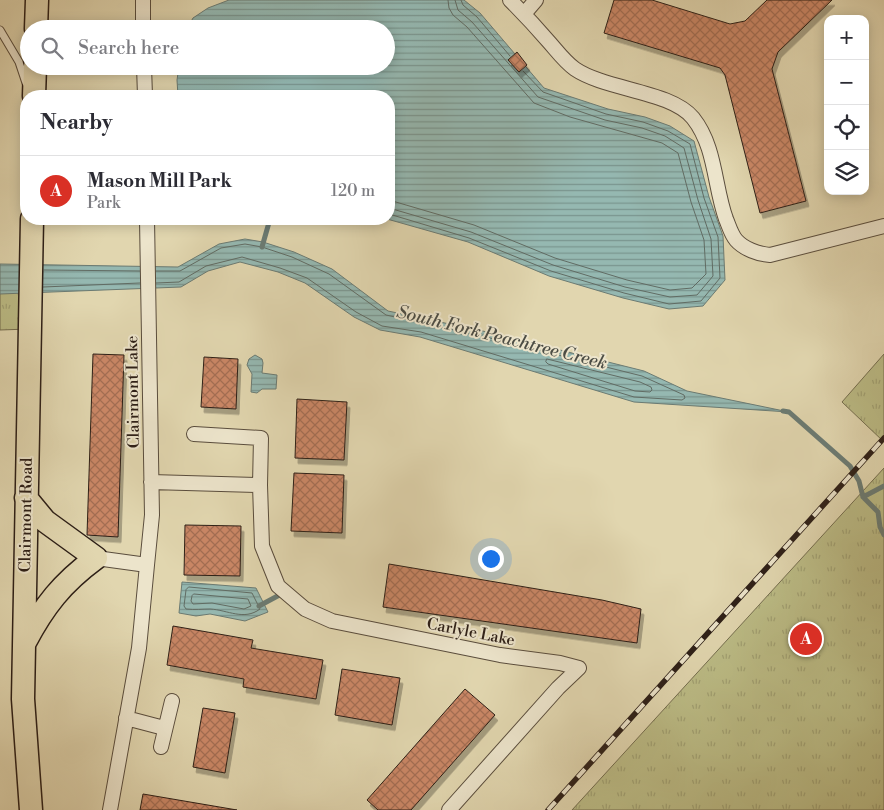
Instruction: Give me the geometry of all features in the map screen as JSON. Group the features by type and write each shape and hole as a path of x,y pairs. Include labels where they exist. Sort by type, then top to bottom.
{"main road":[{"path":"36,20 37,0"},
{"path":"33,90 34,75"},
{"name":"Clairmont Road","path":"31,228 23,646 23,699 31,810"},
{"path":"23,646 48,602 76,573 96,558 45,521 26,498"}],"street":[{"path":"143,0 144,20"},
{"path":"510,0 575,68 590,77 670,102 682,108 692,117 708,145 724,213 730,229 736,240 757,254 770,255 884,226"},
{"path":"524,14 536,0"},
{"path":"144,75 145,90"},
{"name":"Clairmont Lake","path":"147,225 152,515 147,565"},
{"name":"Carlyle Lake","path":"194,434 261,438 262,546 278,586 305,609 332,621 500,655 560,663 580,668 558,688 449,810"},
{"path":"151,482 260,485"},
{"path":"96,558 147,565 139,648 110,810"},
{"path":"161,747 164,728 172,702"},
{"path":"126,718 164,728"}],"lane":[{"path":"0,30 20,62"},
{"path":"25,75 31,90"}],"green space":[{"path":"0,275 30,275 29,329 0,330"},
{"path":"884,354 884,442 842,402"},
{"path":"884,468 884,810 572,810"}],"water":[{"path":"229,0 464,0 480,13 544,88 608,109 645,117 670,126 694,141 709,197 723,236 725,280 703,306 669,309 623,298 549,276 468,242 395,221 395,90 178,90 177,80 178,75 395,75 395,20 192,20 208,8"},
{"path":"245,239 263,242 294,252 332,269 388,311 492,333 644,371 687,391 789,412 634,402 420,337 380,330 354,317 305,283 278,272 240,262 208,271 181,287 0,294 0,264 178,267 219,244"},
{"path":"255,355 262,359 262,373 277,375 276,389 262,389 257,393 251,392 252,374 247,365 249,359"},
{"path":"182,582 256,588 268,612 245,621 210,614 196,616 179,613"}],"building":[{"path":"614,0 652,0 730,24 745,21 767,0 832,0 778,52 772,69 806,201 760,213 725,75 720,68 604,33"},
{"path":"517,52 527,65 519,72 508,60"},
{"path":"93,354 124,355 118,537 87,535"},
{"path":"204,357 238,359 236,409 201,407"},
{"path":"297,399 347,402 344,460 295,458"},
{"path":"294,473 344,475 342,533 291,531"},
{"path":"185,525 241,526 240,576 184,575"},
{"path":"389,564 602,600 641,609 637,643 383,607"},
{"path":"173,626 253,640 251,648 323,660 316,699 243,687 244,679 167,665"},
{"path":"342,669 400,678 392,725 335,715"},
{"path":"465,689 495,715 411,810 378,810 367,800"},
{"path":"203,708 235,713 225,773 193,767"},
{"path":"143,794 237,810 140,810"}],"waterway":[{"path":"262,247 268,225"},
{"name":"South Fork Peachtree Creek","path":"783,411 789,412 850,466 859,481 863,497"},
{"name":"South Fork Peachtree Creek","path":"863,497 884,486"},
{"path":"863,497 878,512 880,527 884,535"},
{"path":"259,606 285,592"}],"railway":[{"path":"548,810 884,438"}],"place":[{"name":"Mason Mill Park","path":"806,639"}]}
